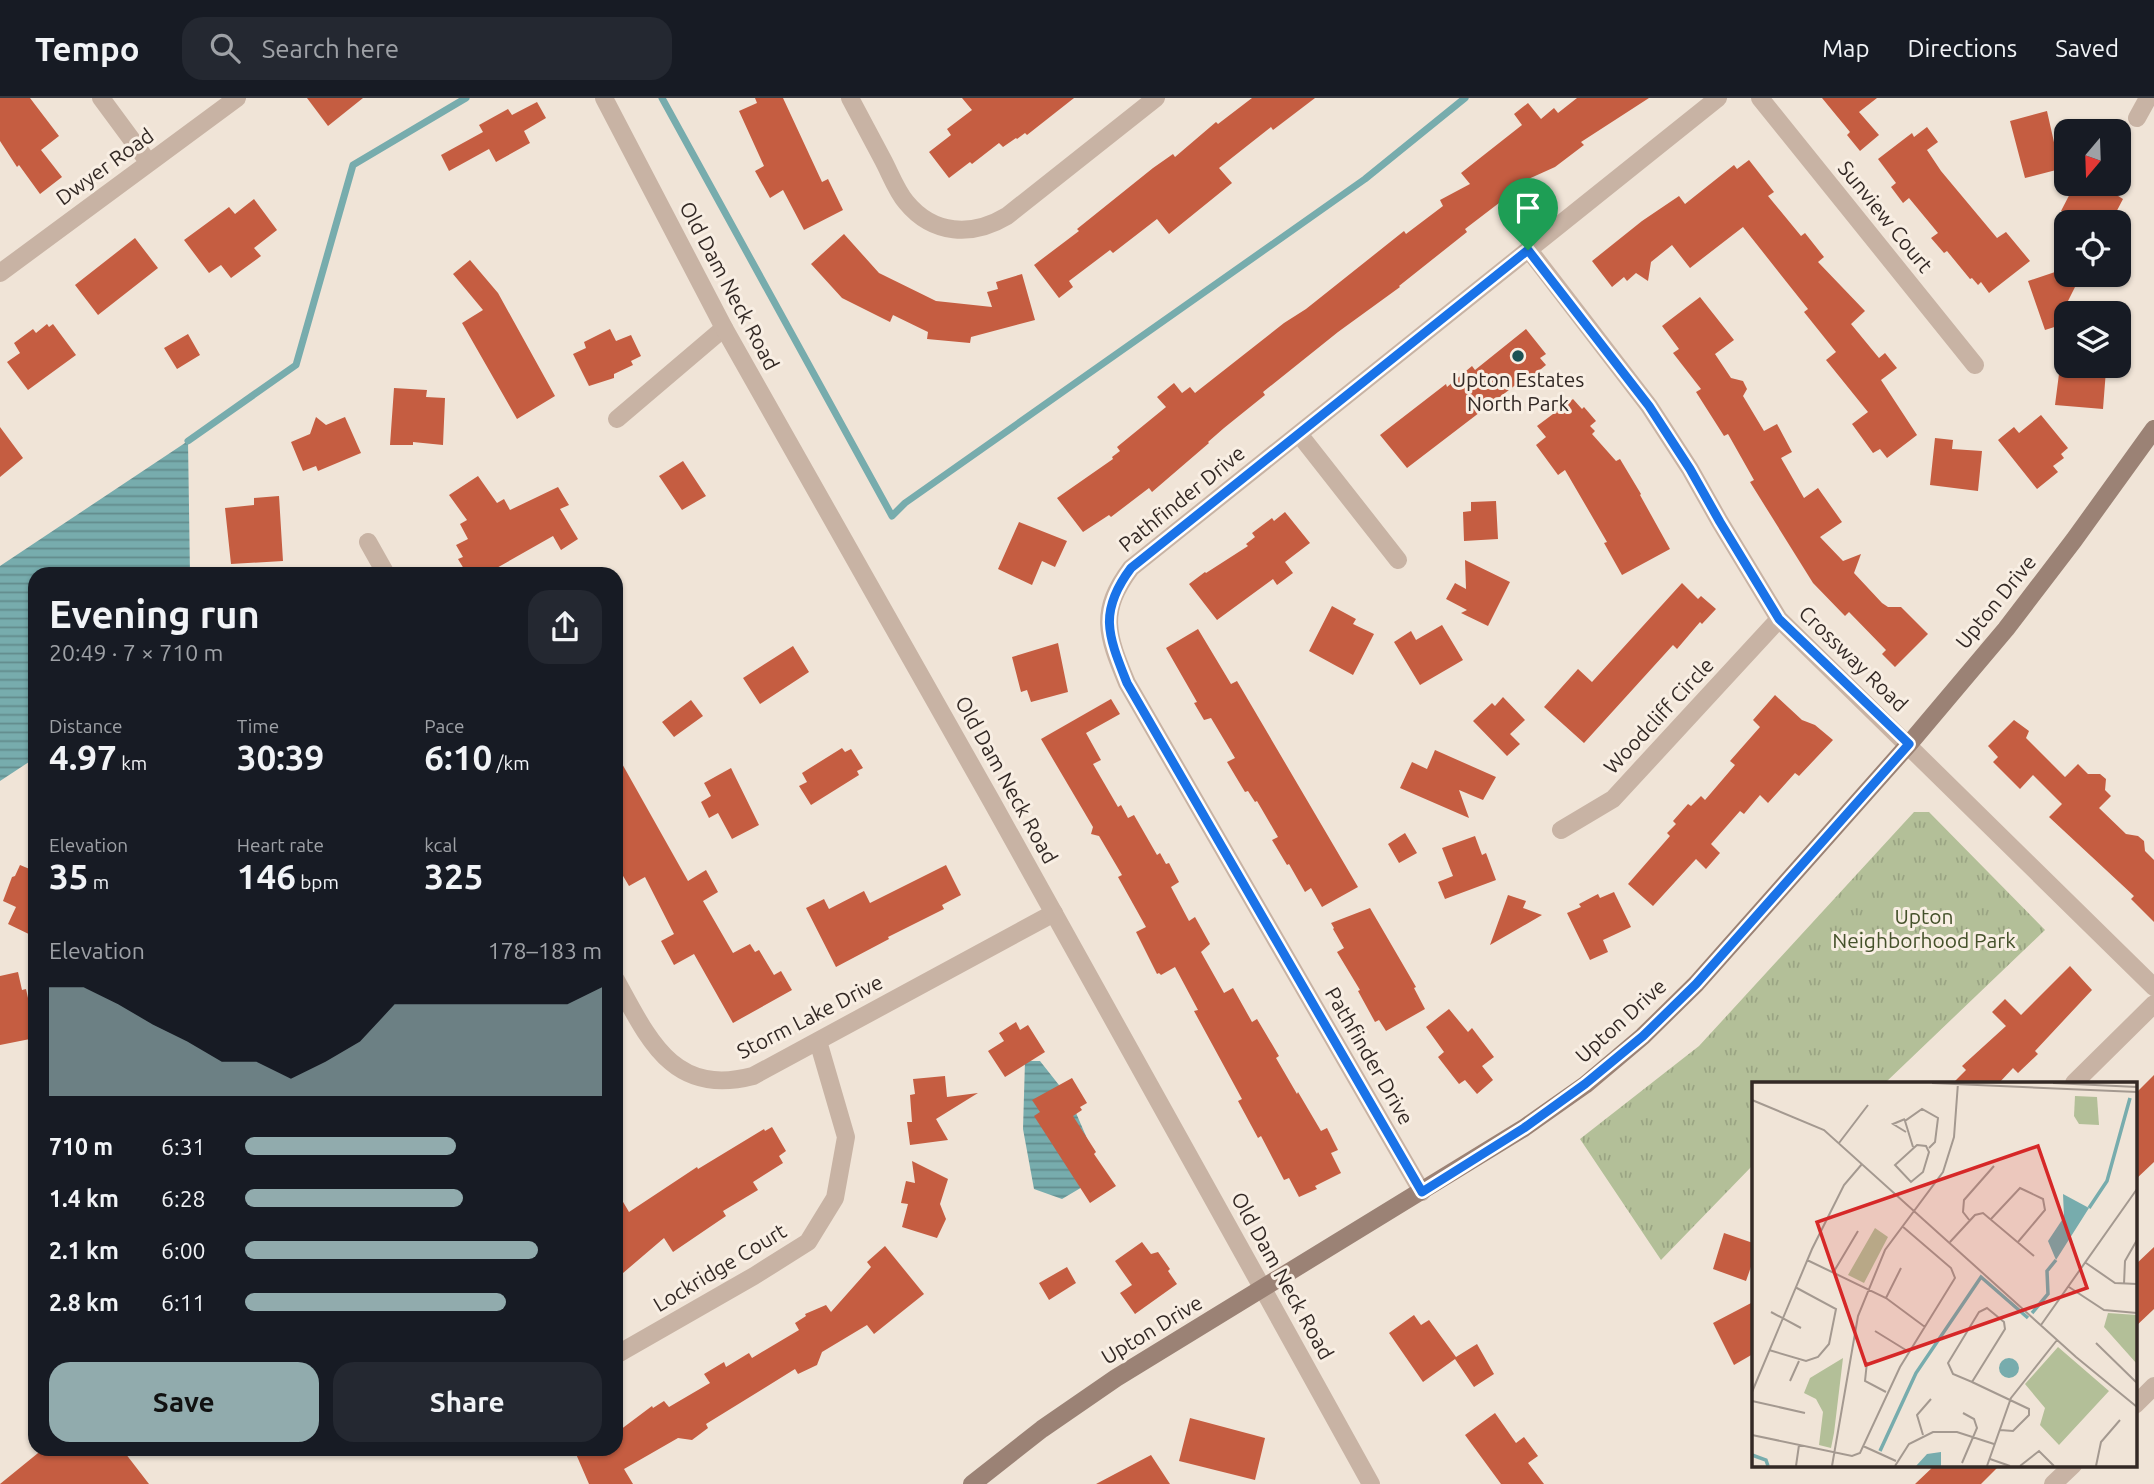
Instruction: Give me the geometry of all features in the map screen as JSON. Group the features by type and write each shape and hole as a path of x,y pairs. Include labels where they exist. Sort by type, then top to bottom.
{"main road":[{"name":"Upton Drive","path":"972,1484 1042,1429 1115,1378 1524,1128 1585,1084 1643,1036 1696,984 1909,744 2014,618 2154,429"}],"street":[{"path":"101,98 149,163"},
{"name":"Dwyer Road","path":"0,273 237,98"},
{"name":"Old Dam Neck Road","path":"604,98 724,328 1054,913 1371,1484"},
{"path":"850,98 904,201 918,215 935,225 958,230 978,229 1007,216 1156,98"},
{"name":"Pathfinder Drive","path":"1422,1192 1127,683 1108,627 1110,605 1118,585 1131,568 1718,98"},
{"name":"Sunview Court","path":"1760,98 1975,365"},
{"path":"2137,118 2148,98"},
{"name":"Crossway Road","path":"1528,250 1649,406 1690,469 1779,619 2154,986"},
{"path":"617,419 724,328"},
{"path":"1299,433 1398,560"},
{"path":"368,542 382,567"},
{"name":"Woodcliff Circle","path":"1561,830 1613,799 1779,619"},
{"name":"Storm Lake Drive","path":"623,997 666,1060 695,1077 715,1082 732,1081 753,1076 1054,913"},
{"path":"2075,1082 2154,1004"},
{"name":"Lockridge Court","path":"623,1351 808,1242 835,1198 846,1137 818,1041"},
{"path":"2136,1404 2154,1386"},
{"path":"2053,1484 2072,1466"}],"green space":[{"name":"Upton Neighborhood Park","path":"1914,812 1929,812 2045,930 1886,1082 1752,1082 1752,1166 1661,1260 1580,1139 1699,1046"}],"water":[{"path":"188,441 190,567 28,567 28,763 0,781 0,566"},
{"path":"1025,1061 1040,1061 1070,1099 1098,1164 1089,1183 1062,1199 1034,1189 1023,1129"}],"building":[{"path":"0,98 30,98 59,136 41,150 62,177 40,194 0,141"},
{"path":"307,98 363,98 328,126"},
{"path":"755,98 783,98 822,182 828,179 843,210 804,230 783,190 770,198 755,171 764,166 739,111 757,103"},
{"path":"962,98 1074,98 1027,135 1025,133 1003,147 999,143 949,178 929,152 951,135 947,129 972,110"},
{"path":"1252,98 1315,98 1273,130 1271,127 1219,168 1232,183 1169,234 1157,219 1113,253 1110,250 1069,281 1073,287 1059,298 1034,265 1153,168 1173,154 1175,157 1216,122 1218,124"},
{"path":"1577,98 1649,98 1581,142 1584,145 1555,167 1524,181 1528,185 1465,229 1467,232 1400,287 1263,392 1265,395 1152,492 1149,488 1111,517 1109,515 1083,532 1057,498 1113,459 1120,451 1117,447 1166,407 1157,397 1174,383 1182,393 1190,387 1195,393 1404,231 1406,234 1443,206 1440,200 1470,184 1461,173 1522,125 1514,114 1528,103 1541,119 1554,108 1558,113"},
{"path":"1822,98 1877,98 1859,112 1879,135 1860,151 1847,135 1850,132"},
{"path":"537,102 546,118 524,131 530,143 496,162 489,149 449,171 441,155 483,132 479,125 508,109 512,115"},
{"path":"2047,111 2054,142 2054,171 2025,178 2010,121"},
{"path":"1927,127 1938,142 1927,150 1941,171 1997,238 2006,232 2030,261 1989,293 1981,282 1978,285 1970,279 1947,251 1944,253 1931,238 1938,233 1909,198 1903,203 1891,187 1896,183 1878,159 1912,133 1914,137"},
{"path":"1749,160 1774,192 1768,196 1801,236 1805,233 1824,257 1818,262 1865,311 1851,324 1879,358 1885,353 1897,368 1881,380 1917,435 1887,458 1880,449 1873,453 1852,424 1868,412 1826,360 1836,352 1804,312 1808,309 1743,227 1690,268 1672,245 1651,262 1648,281 1636,273 1627,281 1624,277 1612,287 1592,261 1642,221 1679,196 1685,204 1734,165 1737,169"},
{"path":"2069,196 2118,196 2123,199 2117,210 2062,210"},
{"path":"254,199 277,230 254,248 261,256 231,278 221,265 209,273 184,240 229,207 235,214"},
{"path":"844,234 879,273 936,301 992,307 987,292 998,289 996,282 1022,274 1035,320 971,337 970,343 927,339 928,332 893,315 890,322 842,298 811,264"},
{"path":"135,238 158,268 98,315 75,285"},
{"path":"470,260 498,293 555,396 517,419 462,323 483,310 453,274"},
{"path":"2054,272 2054,287 2075,287 2068,301 2054,301 2054,327 2045,330 2028,281"},
{"path":"1700,297 1734,340 1715,354 1731,378 1743,381 1747,389 1743,396 1764,431 1777,424 1792,452 1781,458 1804,498 1818,488 1842,522 1820,537 1843,561 1861,554 1854,573 1882,603 1888,607 1901,607 1928,634 1895,667 1882,654 1886,650 1849,612 1845,616 1813,583 1750,482 1754,480 1728,434 1724,436 1696,392 1701,389 1673,353 1679,349 1662,326"},
{"path":"47,324 49,327 53,324 76,355 28,390 7,362 20,353 14,343 33,329 36,333"},
{"path":"610,329 616,341 631,335 641,356 631,361 633,365 614,374 614,378 589,386 573,354 586,348 584,342"},
{"path":"1526,329 1546,354 1540,358 1546,365 1524,383 1522,380 1407,468 1380,435 1472,366 1475,370"},
{"path":"188,334 200,355 177,369 164,348"},
{"path":"2058,378 2105,378 2103,409 2055,405"},
{"path":"394,388 427,390 426,397 445,398 443,445 413,442 413,445 390,445"},
{"path":"1573,399 1596,421 1590,426 1595,431 1592,434 1616,461 1620,459 1670,549 1622,575 1604,543 1607,542 1565,470 1558,475 1536,445 1546,437 1537,426"},
{"path":"2041,415 2068,448 2061,454 2064,458 2053,466 2058,472 2037,489 1998,440 2014,427 2019,433"},
{"path":"316,417 326,425 345,417 361,453 318,471 316,466 303,471 291,442 310,434"},
{"path":"0,427 23,458 0,477"},
{"path":"1935,438 1953,440 1952,449 1982,451 1978,491 1930,485"},
{"path":"683,461 706,496 682,510 659,476"},
{"path":"478,476 497,503 504,499 510,510 558,487 569,505 560,509 578,539 561,550 553,536 498,567 463,567 458,559 463,557 456,545 468,539 460,524 467,520 449,495"},
{"path":"279,496 283,561 231,564 225,508 254,505 254,498"},
{"path":"1496,501 1498,539 1464,541 1463,512 1471,511 1471,502"},
{"path":"1285,512 1310,543 1285,562 1293,573 1277,585 1273,579 1217,620 1189,584 1248,546 1246,544 1255,537 1252,533"},
{"path":"1019,522 1067,541 1055,567 1042,561 1032,585 998,569"},
{"path":"1465,560 1510,582 1488,626 1461,613 1467,610 1446,599 1455,583 1466,589"},
{"path":"1682,583 1698,599 1701,596 1716,609 1702,624 1700,622 1677,649 1673,645 1584,743 1544,707 1578,669 1592,682"},
{"path":"1332,606 1356,619 1353,624 1374,634 1353,675 1309,651"},
{"path":"1442,625 1463,660 1420,685 1394,642 1411,631 1416,640"},
{"path":"1198,629 1231,684 1237,681 1358,887 1322,907 1311,888 1305,892 1289,864 1287,865 1272,840 1278,837 1257,801 1255,802 1248,791 1245,792 1227,762 1235,758 1211,718 1204,720 1194,703 1197,702 1166,648"},
{"path":"1058,643 1068,692 1031,702 1027,690 1021,692 1012,657"},
{"path":"793,646 809,672 760,704 743,678"},
{"path":"1775,695 1802,720 1815,725 1833,740 1799,776 1795,773 1768,803 1760,795 1744,814 1740,811 1711,844 1720,853 1706,869 1696,859 1653,906 1628,884 1670,836 1667,833 1676,824 1673,821 1688,804 1691,806 1701,796 1705,800 1735,765 1730,761 1760,727 1753,720"},
{"path":"1503,697 1525,720 1510,734 1520,744 1507,756 1473,721 1492,703 1495,706"},
{"path":"1111,699 1120,714 1086,733 1101,760 1093,764 1118,807 1121,805 1128,818 1134,815 1157,855 1160,853 1166,864 1169,863 1179,882 1171,887 1189,921 1195,917 1210,944 1201,952 1224,993 1233,988 1252,1022 1257,1019 1297,1094 1298,1092 1321,1131 1327,1128 1338,1150 1331,1153 1341,1173 1299,1197 1289,1178 1284,1180 1261,1136 1258,1138 1238,1101 1242,1099 1194,1011 1198,1010 1175,967 1161,975 1157,974 1136,932 1146,927 1118,877 1122,875 1099,836 1091,834 1093,827 1041,739"},
{"path":"691,700 703,716 674,737 662,722"},
{"path":"2014,720 2029,731 2026,738 2065,777 2078,764 2088,774 2100,774 2106,779 2105,790 2111,796 2099,808 2126,834 2138,836 2144,841 2145,851 2154,860 2154,922 2131,899 2134,896 2049,817 2062,804 2033,775 2020,789 1993,762 1998,757 1988,746"},
{"path":"842,748 845,752 851,749 863,768 857,771 859,775 811,805 799,786 807,782 802,773"},
{"path":"1435,750 1496,777 1483,800 1459,790 1469,818 1400,788 1412,762 1427,769"},
{"path":"623,765 688,881 706,870 718,892 703,901 733,953 750,944 755,952 759,950 774,975 781,971 792,990 733,1023 694,954 674,965 661,941 674,934 645,877 629,886 623,876"},
{"path":"731,768 759,825 732,839 718,813 709,818 701,802 711,796 704,783"},
{"path":"1405,833 1417,853 1399,863 1388,844"},
{"path":"1475,836 1482,855 1486,853 1496,880 1445,899 1438,882 1453,876 1442,848"},
{"path":"20,865 28,868 28,934 8,924 16,907 3,901 12,877"},
{"path":"946,865 961,895 942,905 944,909 836,967 806,908 824,899 829,909 864,891 870,903"},
{"path":"1614,892 1631,927 1603,940 1608,952 1590,960 1567,913 1581,907 1579,904 1598,894 1600,898"},
{"path":"1508,895 1526,901 1523,908 1542,915 1490,945"},
{"path":"1370,908 1416,987 1414,988 1425,1009 1386,1031 1379,1020 1375,1022 1337,952 1344,948 1331,923"},
{"path":"2070,966 2092,990 2035,1051 2038,1054 2018,1073 2013,1068 2000,1082 1954,1082 1966,1070 1962,1066 2006,1026 1992,1012 2005,999 2021,1015"},
{"path":"18,972 22,990 26,989 28,1039 0,1045 0,976"},
{"path":"1449,1009 1468,1032 1472,1028 1494,1057 1482,1066 1493,1080 1477,1094 1465,1080 1459,1084 1438,1057 1444,1052 1426,1027"},
{"path":"1016,1022 1020,1030 1028,1025 1045,1052 1005,1077 988,1051 1004,1041 999,1033"},
{"path":"2154,1075 2154,1162 2136,1179 2136,1093"},
{"path":"945,1076 947,1097 978,1093 936,1119 948,1140 910,1145 907,1122 912,1122 910,1095 915,1094 913,1079"},
{"path":"1072,1078 1087,1103 1073,1116 1116,1186 1090,1203 1034,1116 1040,1112 1032,1100"},
{"path":"772,1127 786,1151 779,1156 783,1163 753,1182 758,1190 723,1211 726,1216 673,1252 664,1238 623,1273 623,1202 629,1212 697,1167 698,1169 764,1129 765,1131"},
{"path":"912,1161 948,1179 940,1204 946,1219 937,1238 902,1227 908,1204 901,1203 906,1181 915,1183"},
{"path":"1724,1233 1752,1243 1752,1264 1746,1281 1713,1269"},
{"path":"1142,1242 1151,1254 1158,1252 1177,1284 1135,1314 1120,1293 1132,1285 1115,1261"},
{"path":"885,1246 924,1294 874,1334 867,1325 822,1352 817,1365 798,1374 795,1369 706,1424 708,1428 692,1440 678,1438 624,1469 633,1484 589,1484 577,1456 623,1456 623,1428 652,1406 653,1408 664,1401 669,1407 710,1383 704,1374 724,1362 726,1367 749,1353 752,1358 799,1330 795,1323 806,1316 805,1314 826,1305 831,1312 871,1267 867,1262"},
{"path":"2154,1247 2154,1309 2136,1326 2136,1264"},
{"path":"1067,1267 1076,1283 1049,1300 1039,1283"},
{"path":"1752,1303 1752,1355 1734,1365 1713,1323"},
{"path":"1414,1315 1421,1325 1429,1320 1456,1357 1477,1344 1494,1374 1474,1387 1455,1359 1423,1382 1389,1333"},
{"path":"1495,1413 1516,1443 1524,1437 1538,1456 1528,1463 1544,1484 1501,1484 1465,1435"},
{"path":"1190,1418 1265,1438 1255,1480 1179,1461"},
{"path":"1151,1455 1170,1484 1096,1484"},
{"path":"34,1456 127,1456 149,1484 0,1484"},
{"path":"1934,1466 1999,1466 1981,1484 1915,1484"}],"waterway":[{"path":"188,441 296,365 353,165 466,98"},
{"path":"662,98 892,516 905,503 1365,179 1465,98"}],"place":[{"name":"Upton Estates North Park","path":"1518,356"}],"route":[{"path":"1528,250 1649,406 1690,469 1779,619 1909,744 1696,984 1643,1036 1585,1084 1524,1128 1422,1192 1127,683 1108,627 1110,605 1118,585 1131,568 1528,250"}]}
